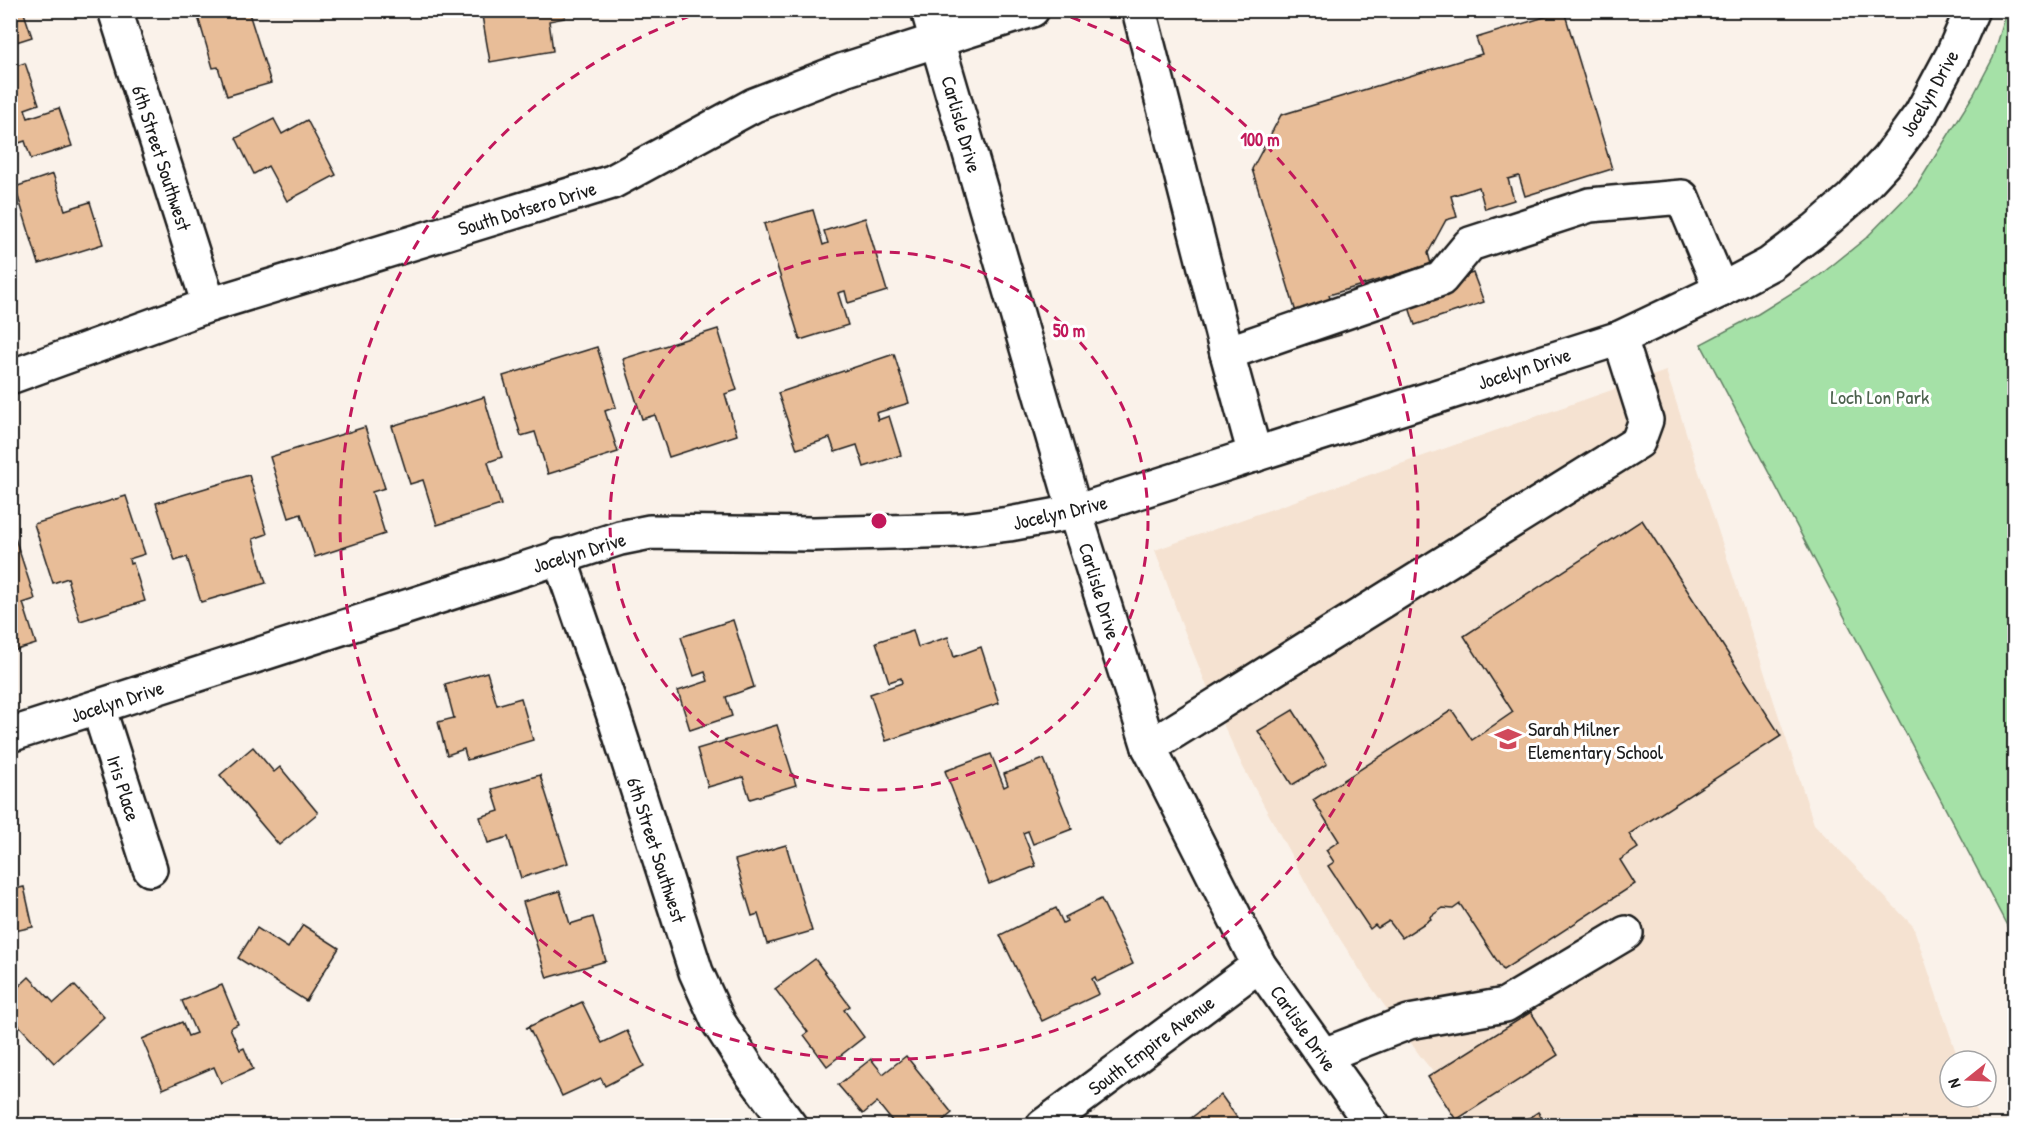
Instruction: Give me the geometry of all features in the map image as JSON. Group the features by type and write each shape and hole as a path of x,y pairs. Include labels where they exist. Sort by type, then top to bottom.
{"street":[{"name":"6th Street Southwest","path":"115,10 209,305"},
{"name":"South Dotsero Drive","path":"10,377 209,305 612,182 754,105 844,70 933,25 1032,10"},
{"path":"1139,10 1255,455"},
{"name":"Jocelyn Drive","path":"10,735 620,538 650,532 814,534 961,530 1075,512 1620,338 1770,264 1852,198 1888,159 1921,114 1952,56 1972,10"},
{"name":"Carlisle Drive","path":"933,25 1075,512 1149,747 1259,965 1373,1125"},
{"path":"1227,353 1441,279 1470,244 1590,205 1682,197 1721,290"},
{"path":"1149,747 1638,442 1646,420 1620,338"},
{"name":"6th Street Southwest","path":"559,556 613,713 696,972 719,1023 751,1073 790,1125"},
{"name":"Iris Place","path":"98,707 150,869"},
{"path":"1324,1055 1409,1022 1505,1005 1626,933"},
{"name":"South Empire Avenue","path":"1043,1125 1259,965"}],"shaded area":[{"name":"Sarah Milner Elementary School","path":"1666,371 1814,824 1913,926 1955,1049 1938,1049 1938,1109 1976,1109 1981,1125 1476,1125 1421,1057 1367,981 1317,903 1243,767 1217,711 1155,550"}],"green space":[{"name":"Loch Lon Park","path":"2007,11 2014,11 2014,939 1701,344 1758,314 1819,276 1866,238 1916,187 1974,94 1993,58"}],"building":[{"path":"10,10 23,10 32,37 10,44"},
{"path":"196,10 248,10 271,83 227,96 218,67 213,68"},
{"path":"481,10 564,10 565,18 549,21 553,51 490,62"},
{"path":"1564,11 1612,169 1525,196 1519,176 1508,179 1514,200 1485,209 1479,187 1451,196 1457,217 1446,220 1428,253 1431,264 1329,295 1341,335 1306,345 1252,169 1281,115 1482,54 1476,38"},
{"path":"25,63 39,104 25,109 28,118 59,108 72,146 31,159 25,141 10,146 10,68"},
{"path":"274,119 282,134 307,120 336,175 287,201 268,166 254,174 236,138"},
{"path":"53,174 65,210 90,202 103,244 39,264 15,187"},
{"path":"813,210 823,245 828,243 824,231 865,218 887,291 848,303 845,291 838,293 848,325 800,340 764,224"},
{"path":"1473,273 1484,302 1415,325 1405,295"},
{"path":"718,329 737,390 725,394 737,435 669,457 655,415 642,419 623,359"},
{"path":"597,347 616,407 605,411 618,452 548,474 535,432 521,436 503,376"},
{"path":"894,354 909,403 876,413 878,420 889,416 901,455 864,467 857,445 835,452 830,438 797,449 778,393"},
{"path":"484,397 502,457 488,462 501,505 437,525 423,480 410,484 392,426"},
{"path":"365,427 385,488 372,492 385,534 315,557 301,514 289,518 270,457"},
{"path":"249,475 267,534 253,539 266,583 201,602 187,557 175,561 156,503"},
{"path":"126,496 145,554 129,559 130,564 133,563 145,601 80,621 68,578 53,583 34,524"},
{"path":"1642,520 1781,736 1629,834 1638,848 1620,860 1635,884 1503,970 1460,904 1453,909 1443,908 1402,938 1389,921 1378,928 1375,925 1370,929 1328,866 1334,862 1326,850 1339,841 1313,800 1452,710 1472,740 1513,712 1464,636"},
{"path":"15,538 35,599 23,603 36,644 10,652 10,540"},
{"path":"733,620 754,687 726,697 732,716 690,730 678,691 708,681 705,672 694,676 681,637"},
{"path":"913,630 918,647 948,637 954,657 981,647 999,703 886,741 870,694 902,683 901,678 889,682 876,642"},
{"path":"487,672 497,705 521,698 533,740 467,760 464,749 447,755 438,722 454,718 445,684"},
{"path":"1293,710 1327,764 1292,785 1258,731"},
{"path":"777,725 796,785 750,799 743,777 708,787 697,749"},
{"path":"253,747 274,772 280,767 318,813 279,845 220,775"},
{"path":"991,754 1004,787 1008,785 1004,774 1044,759 1072,829 1033,844 1028,831 1023,833 1036,866 989,884 945,771"},
{"path":"540,775 568,863 521,878 508,837 488,843 480,817 499,811 492,789"},
{"path":"786,845 812,931 767,944 758,914 752,916 735,860"},
{"path":"24,887 33,927 10,932 10,890"},
{"path":"560,891 570,924 593,917 606,961 547,978 523,902"},
{"path":"1101,899 1133,964 1097,982 1095,977 1092,979 1099,994 1042,1021 1000,935 1056,908 1063,923 1067,921 1065,917"},
{"path":"303,925 339,948 306,1001 238,958 257,928 288,948"},
{"path":"815,959 850,1006 844,1010 864,1037 827,1066 804,1035 808,1032 775,989"},
{"path":"29,977 54,1003 74,985 104,1017 54,1063 10,1016 10,995"},
{"path":"222,985 238,1024 230,1028 240,1050 244,1048 253,1069 221,1083 214,1067 163,1089 142,1039 182,1022 188,1036 196,1033 182,1001"},
{"path":"582,1002 602,1043 627,1031 644,1066 605,1086 601,1078 562,1096 529,1028 526,1028"},
{"path":"1531,1012 1558,1055 1456,1120 1428,1077"},
{"path":"906,1056 952,1113 936,1126 896,1126 877,1102 863,1114 838,1085 871,1059 883,1074"},
{"path":"1221,1095 1243,1126 1188,1126 1186,1122"},
{"path":"1538,1112 1547,1126 1517,1126"}],"place":[{"name":"Sarah Milner Elementary School","path":"1508,739"}]}
